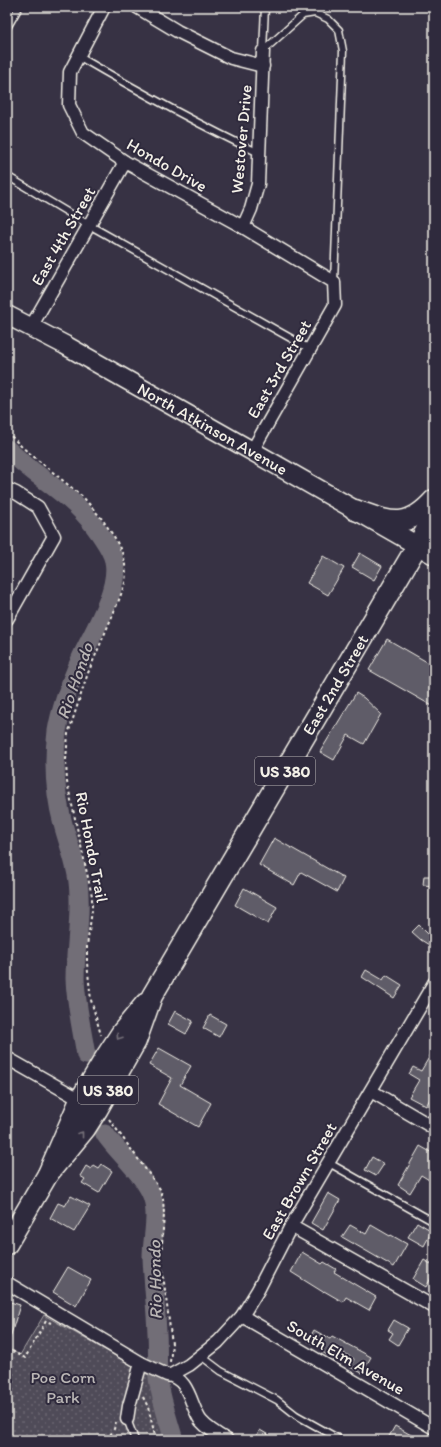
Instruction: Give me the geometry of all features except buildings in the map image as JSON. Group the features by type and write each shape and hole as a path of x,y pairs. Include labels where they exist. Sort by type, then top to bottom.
{"main road":[{"name":"North Atkinson Avenue","path":"7,315 31,327 426,550"},
{"path":"356,510 388,521 401,521 413,517 434,500"},
{"name":"East 2nd Street","path":"7,1244 48,1174 80,1100 107,1054 122,1032 152,996 426,550 434,517"},
{"name":"East 2nd Street","path":"48,1174 81,1134 100,1104 136,1041 152,996"}],"street":[{"name":"Hondo Drive","path":"104,7 70,72 69,105 83,133 125,162 243,227 334,282"},
{"path":"137,7 177,31 231,58 263,66"},
{"name":"Westover Drive","path":"243,227 251,209 258,184 264,51"},
{"name":"East 4th Street","path":"31,327 125,162"},
{"name":"East 3rd Street","path":"252,451 335,305 334,282"},
{"path":"7,489 38,507 54,536 7,619"},
{"name":"East Brown Street","path":"169,1375 189,1365 201,1356 223,1337 242,1316 258,1290 291,1226 434,983"},
{"path":"7,1058 80,1100 100,1104"},
{"path":"371,1091 434,1128"},
{"path":"291,1226 434,1307"},
{"path":"7,1283 145,1365 169,1375 182,1383 187,1389 196,1413 206,1426 227,1440"},
{"name":"South Elm Avenue","path":"242,1316 434,1428"},
{"path":"121,1420 145,1365"}],"lane":[{"path":"7,28 19,7"},
{"path":"264,51 265,7"},
{"path":"264,51 303,15 315,13 328,19 339,30 343,51 334,282"},
{"path":"78,56 148,97 259,153"},
{"path":"7,176 89,225 310,349"},
{"path":"329,1163 434,1222"},
{"path":"201,1356 220,1371 277,1400 296,1415 340,1440"},
{"path":"121,1420 135,1440"}],"path":[{"name":"Rio Hondo Trail","path":"7,432 22,447 82,496 102,519 115,538 124,556 126,573 125,583 120,600 88,673 68,734 66,760 67,782 92,896 92,911 87,946 88,976 91,1000 101,1034 99,1041"},
{"path":"100,1104 117,1132 160,1189 163,1198 164,1214 161,1259 172,1344 169,1375"},
{"path":"7,1348 25,1358 46,1321 53,1324"},
{"path":"133,1391 142,1395 148,1407 156,1440"},
{"path":"107,1440 121,1420"}],"green space":[{"name":"Poe Corn Park","path":"44,1315 159,1381 167,1419 174,1440 7,1440 7,1348 20,1355"}],"waterway":[{"name":"Rio Hondo","path":"7,449 79,508 93,524 110,550 114,561 115,572 109,597 81,658 61,712 57,731 55,754 58,801 76,868 78,882 79,918 75,979 86,1055"},
{"name":"Rio Hondo","path":"105,1134 145,1183 150,1191 155,1207 152,1257 158,1378 174,1440"}]}
